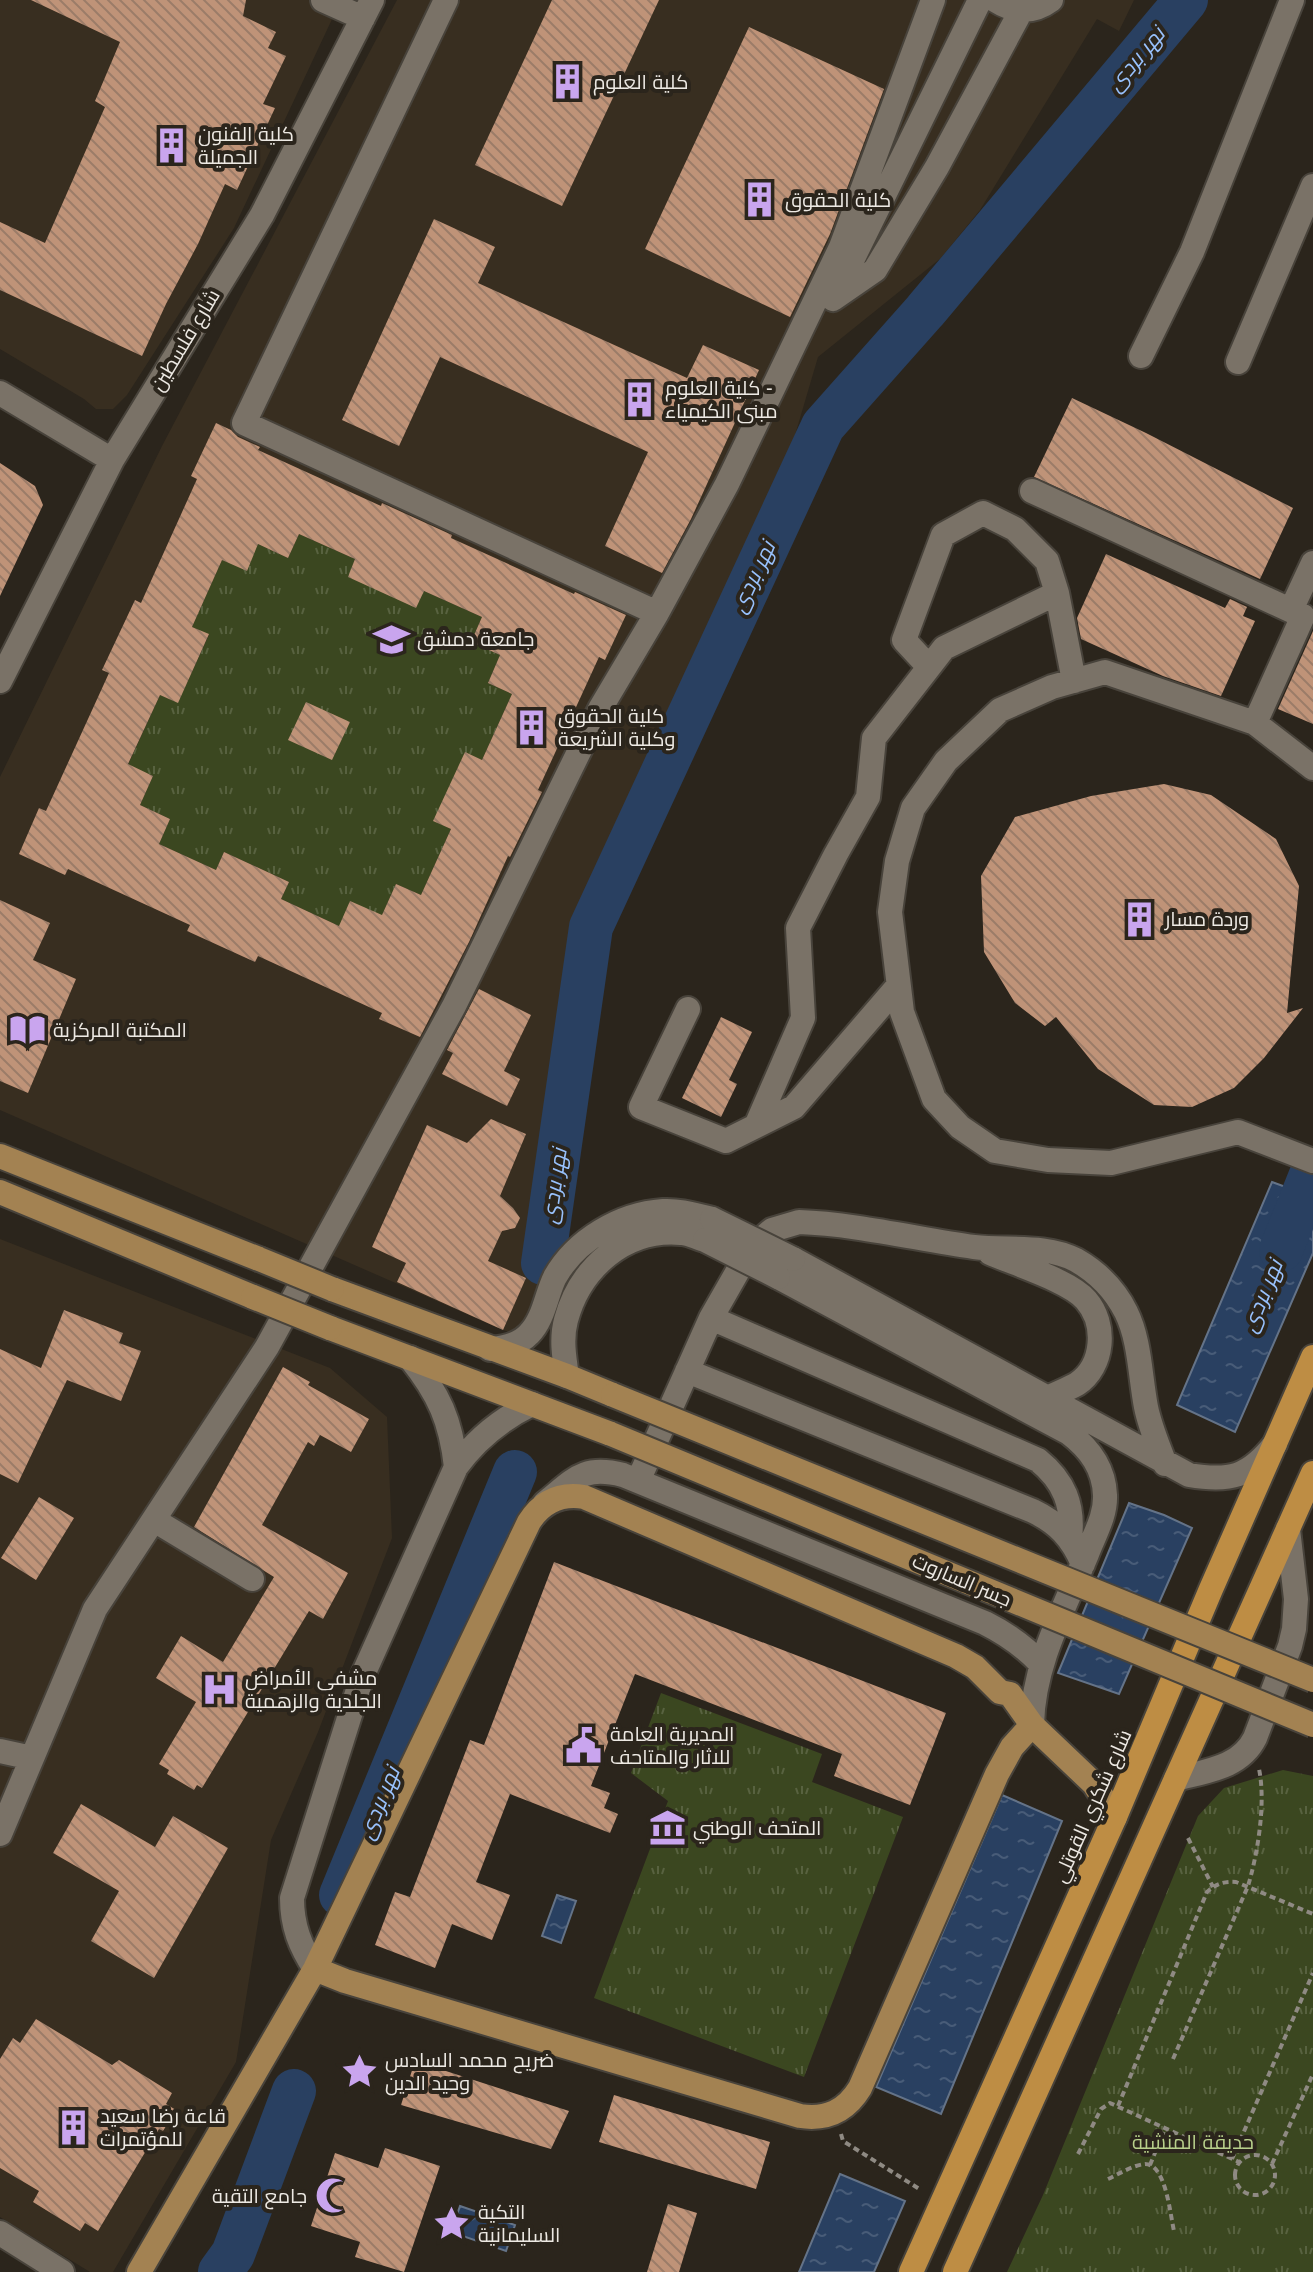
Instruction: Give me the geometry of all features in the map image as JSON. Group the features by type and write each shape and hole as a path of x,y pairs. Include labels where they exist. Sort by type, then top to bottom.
{"highway":[{"name":"شارع شكري القوتلي","path":"911,2272 1115,1817 1313,1357"},
{"path":"955,2272 1313,1473"}],"main road":[{"name":"جسر الساروت","path":"0,1156 332,1289 567,1376 1313,1680"},
{"name":"جسر الساروت","path":"0,1192 330,1328 611,1434 1313,1725"},
{"path":"139,2272 315,1969 529,1522 545,1503 563,1496 584,1497 956,1656 975,1667 1000,1692 1010,1694 1032,1725 1094,1784 1115,1817"},
{"path":"315,1969 800,2116 836,2113 860,2088 997,1774 1012,1747 1032,1725"}],"street":[{"path":"323,0 368,9"},
{"path":"446,0 244,423 657,613"},
{"path":"0,1834 95,1609 267,1347 454,1006 600,709 657,613 727,484 841,247 933,0"},
{"path":"980,0 833,299 875,270 937,167 1021,11"},
{"path":"995,0 1021,11 1035,9 1051,0"},
{"path":"1141,356 1192,252 1292,0"},
{"name":"شارع فلسطين","path":"0,681 112,460 262,215 368,9"},
{"path":"1238,362 1313,186"},
{"path":"0,393 112,460"},
{"path":"1032,491 1303,616 1255,723"},
{"path":"929,667 904,640 943,535 983,513 1015,529 1047,561 1057,593 1074,681"},
{"path":"1291,610 1313,563"},
{"path":"756,1126 803,1018 798,928 868,797 874,738 944,648 1057,593"},
{"path":"1313,768 1255,723 1105,672 1052,687 1000,710 946,761 913,808 897,861 890,912 902,1012 934,1099 960,1127 995,1151 1048,1160 1111,1163 1238,1132 1313,1161"},
{"path":"688,1009 641,1107 726,1141 794,1107 898,986"},
{"path":"490,1349 511,1346 529,1334 541,1315 557,1275 585,1242 622,1220 663,1211 684,1212 708,1230 1048,1398 1189,1475 1213,1480 1238,1475 1260,1462 1276,1442"},
{"path":"638,1481 711,1318 751,1248 760,1238 785,1224 813,1222 977,1247 1049,1251 1074,1259 1095,1273 1113,1290 1127,1312 1153,1433 1165,1464"},
{"path":"567,1376 563,1349 565,1323 587,1273 607,1255 630,1241 708,1230"},
{"path":"977,1247 1067,1286 1086,1300 1098,1320 1101,1343 1094,1365 1079,1383 1048,1398"},
{"path":"786,1268 1069,1433 1081,1442 1099,1467 1105,1497 1104,1512 1041,1664 1032,1725"},
{"path":"711,1318 1038,1460 1050,1469 1066,1495 1071,1509 1070,1539"},
{"path":"410,1358 444,1408 453,1437 456,1467"},
{"path":"687,1371 1048,1518 1070,1539 1083,1564"},
{"path":"315,1969 296,1935 292,1898 362,1677 456,1467 471,1446 490,1429 532,1404"},
{"path":"545,1503 588,1471 604,1470 638,1481 985,1623 1025,1647 1041,1664"},
{"path":"154,1520 252,1579"},
{"path":"1176,1779 1234,1762 1250,1748 1294,1629 1296,1599 1288,1529"},
{"path":"0,1751 32,1758"},
{"path":"0,2233 62,2272"}],"path":[{"path":"1173,2059 1248,1886 1257,1850 1261,1780 1250,1748"},
{"path":"1188,1838 1213,1887"},
{"path":"1118,2106 1203,1899 1213,1887 1227,1881 1248,1886 1313,1914"},
{"path":"1232,2159 1313,1973"},
{"path":"1272,2164 1260,2155 1252,2155 1239,2162 1235,2177 1238,2185 1250,2194 1266,2192 1272,2186 1275,2179 1272,2164 1313,2074"},
{"path":"1078,2154 1103,2106 1110,2103 1239,2162"},
{"path":"836,2113 843,2141 924,2191 938,2212"},
{"path":"1150,2165 1165,2128"},
{"path":"1108,2179 1138,2166 1156,2168 1162,2178 1174,2231"}],"shaded area":[{"path":"0,0 341,0 234,228 127,395 113,409 96,409 0,349"},
{"name":"جامعة دمشق","path":"397,0 1134,0 1119,31 1097,19 980,210 941,258 818,357 775,503 566,970 569,1175 563,1276 534,1340 503,1330 0,1110 0,777 162,446"},
{"path":"0,1239 330,1368 387,1417 392,1538 318,1732 271,1840 236,2062 113,2272 90,2272 0,2217"}],"green space":[{"path":"299,534 355,559 349,577 424,591 482,617 471,642 500,655 488,683 512,694 482,760 465,753 434,821 451,829 421,895 396,884 382,915 339,926 281,899 289,882 224,852 216,870 159,844 170,819 140,805 153,776 128,765 160,695 178,702 209,635 192,627 222,560 258,544 288,558"},
{"path":"661,1693 822,1754 812,1782 903,1817 804,2077 594,1998 668,1801 631,1773"},
{"name":"حديقة المنشية","path":"1283,1770 1313,1776 1313,2272 1007,2272 1043,2195 1198,1816 1224,1788"}],"water":[{"path":"1272,1182 1313,1197 1313,1253 1235,1432 1177,1405"},
{"path":"1129,1503 1192,1528 1119,1694 1058,1673"},
{"path":"1002,1795 1062,1821 941,2114 876,2087"},
{"path":"557,1895 576,1901 561,1943 542,1936"},
{"path":"840,2174 905,2201 874,2272 799,2272"},
{"path":"460,2206 515,2225 506,2251 451,2232"}],"building":[{"name":"كلية الفنون الجميلة","path":"31,0 246,0 243,16 276,32 268,48 286,56 263,104 275,108 237,190 225,184 142,356 0,290 0,222 45,243 105,107 95,101 120,42"},
{"name":"كلية العلوم","path":"552,0 659,0 562,206 475,165"},
{"name":"كلية الحقوق","path":"749,27 884,89 830,234 790,317 645,249"},
{"name":"كلية العلوم - مبنى الكيمياء","path":"434,219 495,247 478,283 687,378 703,345 759,370 691,519 662,573 605,546 648,452 440,357 399,446 342,420"},
{"path":"1072,398 1293,508 1260,579 1034,477"},
{"name":"كلية الحقوق وكلية الشريعة","path":"216,423 260,447 258,450 626,615 605,660 599,657 538,790 542,792 420,1037 379,1019 382,1013 258,956 255,962 187,931 190,925 68,869 65,875 19,854 39,808 46,811 109,673 102,670 135,600 141,603 197,479 191,476","holes":["299,534 355,559 348,577 416,608 424,591 482,617 471,642 500,655 488,683 512,694 482,760 465,752 433,821 451,829 421,895 396,884 382,915 350,901 339,926 281,899 289,882 224,852 216,870 159,844 170,819 140,805 153,776 128,764 160,695 178,703 209,634 192,627 222,560 247,571 258,544 288,558"]},
{"path":"0,463 35,486 43,505 0,596"},
{"path":"1106,554 1225,608 1230,599 1247,607 1243,616 1255,621 1221,696 1163,676 1081,639 1077,618"},
{"path":"1313,631 1313,724 1278,709"},
{"path":"306,702 350,722 332,760 288,740"},
{"name":"وردة مسار","path":"1164,784 1211,795 1276,839 1299,886 1287,1013 1303,1008 1264,1058 1234,1088 1192,1107 1154,1105 1098,1069 1056,1017 1045,1026 1015,1003 984,952 981,876 1015,817 1091,796"},
{"name":"المكتبة المركزية","path":"0,900 50,923 33,960 76,979 28,1093 0,1081"},
{"path":"479,989 531,1015 504,1071 520,1079 507,1106 442,1074 453,1053 447,1050"},
{"path":"721,1017 752,1032 729,1080 737,1084 721,1117 682,1098"},
{"path":"491,1119 526,1134 500,1196 520,1218 515,1228 502,1231 488,1261 526,1278 503,1330 397,1282 406,1263 372,1247 427,1125 467,1143"},
{"path":"64,1310 123,1333 119,1343 141,1351 121,1401 67,1380 18,1483 0,1474 0,1349 41,1368"},
{"path":"283,1367 310,1382 308,1385 369,1419 351,1452 320,1435 314,1446 308,1442 262,1525 348,1573 323,1619 309,1611 202,1788 197,1785 194,1790 167,1774 169,1770 159,1764 196,1702 156,1678 181,1636 223,1662 274,1577 194,1527"},
{"path":"39,1497 74,1518 36,1580 1,1558"},
{"path":"554,1562 946,1713 910,1805 834,1776 842,1754 635,1674 591,1786 610,1793 604,1808 618,1814 610,1833 510,1794 476,1882 510,1895 492,1940 452,1924 435,1968 375,1945 395,1892 410,1897 470,1740 484,1745"},
{"path":"81,1804 155,1847 173,1816 228,1848 154,1978 91,1941 119,1891 53,1853"},
{"name":"قاعة رضا سعيد للمؤتمرات","path":"36,2019 112,2065 119,2060 172,2093 166,2104 176,2110 163,2131 159,2129 98,2231 85,2223 80,2231 33,2202 39,2191 0,2168 0,2059 13,2038 20,2043"},
{"path":"415,2061 569,2111 551,2149 401,2105"},
{"path":"614,2095 770,2142 756,2189 599,2142"},
{"path":"385,2148 440,2166 404,2272 355,2257 360,2242 311,2226 335,2153 378,2168"},
{"path":"668,2204 697,2213 679,2272 647,2272"}],"waterway":[{"name":"نهر بردى","path":"543,1263 591,927 823,426 925,311 1186,0"},
{"name":"نهر بردى","path":"1281,1250 1313,1170"},
{"name":"نهر بردى","path":"341,1895 515,1472"},
{"name":"نهر بردى","path":"220,2272 233,2254 294,2091"}],"place":[{"name":"كلية العلوم","path":"567,82"},
{"name":"كلية الفنون الجميلة","path":"172,146"},
{"name":"كلية الحقوق","path":"759,200"},
{"name":"كلية العلوم - مبنى الكيمياء","path":"639,399"},
{"name":"جامعة دمشق","path":"391,639"},
{"name":"كلية الحقوق وكلية الشريعة","path":"532,727"},
{"name":"وردة مسار","path":"1139,919"},
{"name":"المكتبة المركزية","path":"27,1030"},
{"name":"مشفى الأمراض الجلدية والزهمية","path":"219,1690"},
{"name":"المديرية العامة للاثار والمتاحف","path":"584,1746"},
{"name":"المتحف الوطني","path":"667,1828"},
{"name":"ضريح محمد السادس وحيد الدين","path":"359,2071"},
{"name":"قاعة رضا سعيد للمؤتمرات","path":"74,2128"},
{"name":"جامع التقية","path":"333,2196"},
{"name":"التكية السليمانية","path":"452,2224"}]}
